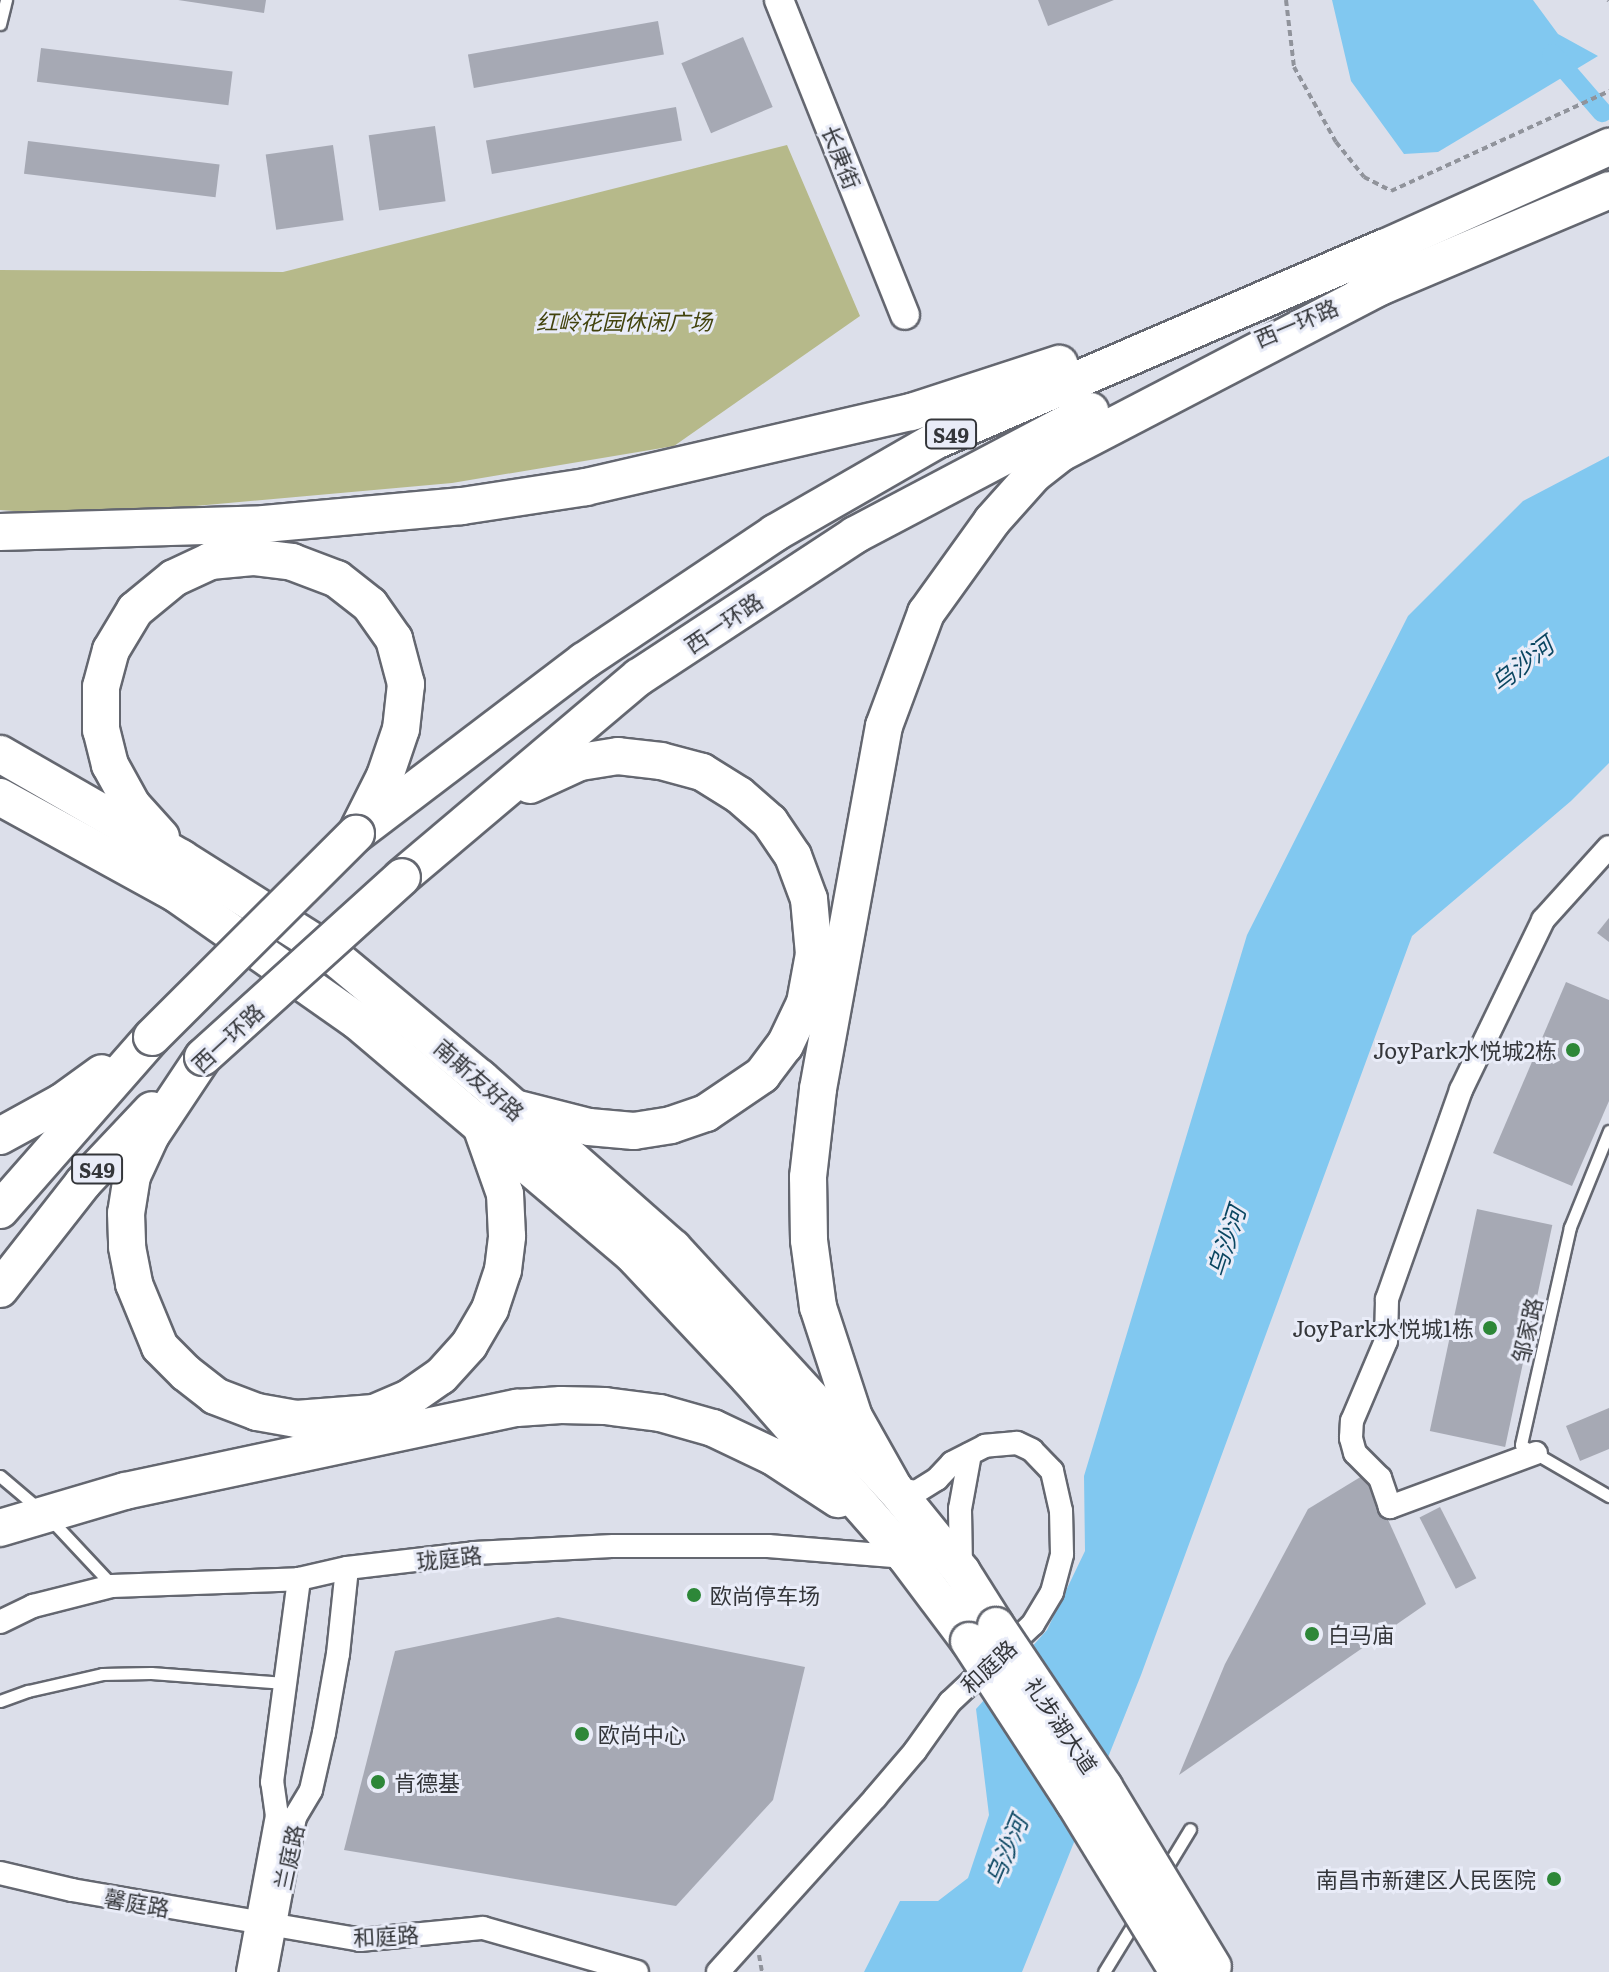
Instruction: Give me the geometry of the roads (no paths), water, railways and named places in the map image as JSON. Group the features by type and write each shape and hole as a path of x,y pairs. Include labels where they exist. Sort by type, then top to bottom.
{"highway":[{"name":"西一环路","path":"0,1210 152,1037 356,834 584,661 775,533 935,441 1384,248 1609,147"},
{"name":"西一环路","path":"0,1289 83,1183 203,1057 402,877 639,677 855,535 1079,415 1609,190"},
{"path":"0,532 264,524 462,506 586,487 911,412 1040,371 1384,248"},
{"path":"894,1488 854,1417 818,1307 809,1240 808,1177 818,1089 884,726 926,613 992,521 1034,474 1061,453 1384,285"},
{"path":"181,858 132,805 110,765 101,730 101,687 111,650 135,610 174,578 210,561 253,557 292,562 337,579 370,605 394,639 406,684 401,729 385,776 356,834"},
{"name":"南斯友好路","path":"0,754 181,858 325,949 514,1107 673,1248 894,1488"},
{"path":"402,877 536,780 580,762 618,756 661,761 702,772 739,795 770,822 793,856 809,899 814,954 805,1003 785,1045 762,1075 706,1113 671,1125 634,1131 589,1127 514,1107"},
{"name":"南斯友好路","path":"0,797 178,895 356,1020 480,1122 632,1254 748,1377 877,1525"},
{"path":"0,1136 62,1102 152,1037"},
{"path":"203,1057 151,1135 132,1176 126,1213 127,1247 134,1284 160,1347 215,1396 257,1412 296,1419 338,1419 374,1413 409,1398 441,1376 469,1345 490,1309 503,1270 507,1236 505,1194 480,1122"},
{"path":"0,1528 125,1491 517,1408 561,1405 605,1406 660,1413 713,1428 772,1456 877,1525"},
{"name":"礼步湖大道","path":"894,1488 962,1572 982,1634 1074,1802 1202,1970"},
{"name":"礼步湖大道","path":"877,1525 982,1634"}],"street":[{"name":"长庚街","path":"779,0 905,315"},
{"path":"1536,1453 1390,1507 1380,1478 1355,1453 1351,1438 1352,1421 1386,1341 1387,1299 1461,1090 1543,920 1609,847"},
{"name":"和庭路","path":"718,1972 885,1786 950,1702 1033,1624 1052,1592 1063,1538 1052,1471 1032,1450 1017,1443 999,1442 952,1463 937,1479 916,1492 904,1493 894,1488"},
{"path":"962,1572 960,1509 970,1454"},
{"name":"珑庭路","path":"0,1622 33,1606 112,1586 299,1579 347,1568 474,1553 614,1546 768,1546 906,1557"},
{"name":"兰庭路","path":"266,1925 295,1817 311,1790 338,1654 347,1568"},
{"path":"266,1972 266,1925 277,1816 272,1782 299,1579"},
{"name":"馨庭路","path":"0,1873 266,1925"},
{"name":"和庭路","path":"266,1925 360,1940 483,1928 637,1972"},
{"path":"248,1972 266,1925"}],"lane":[{"path":"0,24 6,0"},
{"name":"邹家路","path":"1536,1453 1521,1445 1566,1242 1609,1131"},
{"path":"1536,1453 1609,1496"},
{"path":"0,1476 32,1503"},
{"path":"53,1522 112,1586"},
{"path":"0,1701 28,1691 102,1674 151,1673 285,1683"},
{"path":"1104,1972 1190,1829"}],"water":[{"path":"1332,0 1533,0 1558,34 1598,56 1438,152 1404,154 1351,81"},
{"name":"乌沙河","path":"1609,456 1609,763 1571,801 1412,936 1141,1675 1022,1972 864,1972 900,1901 938,1901 968,1878 989,1815 976,1709 1047,1630 1085,1551 1084,1476 1247,935 1408,616 1523,501"}],"waterway":[{"path":"1552,54 1602,112"}],"place":[{"name":"JoyPark水悦城2栋","path":"1573,1050"},
{"name":"JoyPark水悦城1栋","path":"1490,1328"},
{"name":"欧尚停车场","path":"694,1595"},
{"name":"白马庙","path":"1312,1634"},
{"name":"欧尚中心","path":"582,1734"},
{"name":"肯德基","path":"378,1782"},
{"name":"南昌市新建区人民医院","path":"1554,1879"}],"park label":[{"name":"红岭花园休闲广场","path":"624,321"}]}
